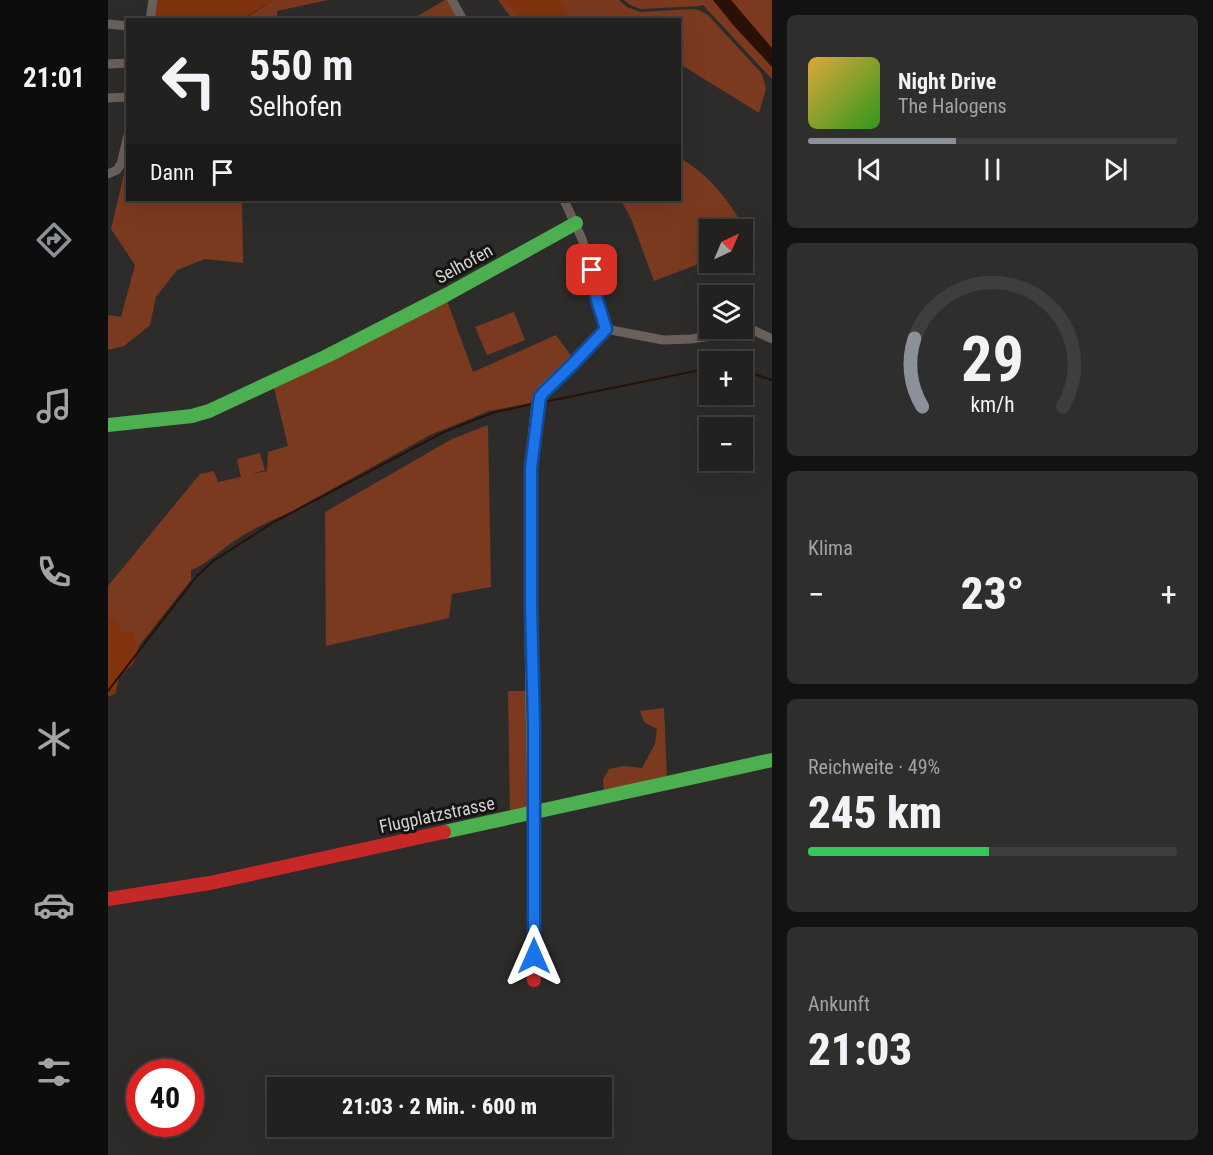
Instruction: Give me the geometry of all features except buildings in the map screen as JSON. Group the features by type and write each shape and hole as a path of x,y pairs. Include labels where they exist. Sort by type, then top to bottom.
{"street":[{"path":"150,18 153,0"},
{"path":"452,0 463,18"},
{"path":"108,24 126,26"},
{"path":"108,64 126,63"},
{"path":"108,98 126,97"},
{"path":"108,174 117,170 121,164 126,143"},
{"path":"565,201 576,223 592,270 597,300 606,329"},
{"name":"Selhofen","path":"108,425 192,416 209,411 446,295 576,223"},
{"path":"606,329 663,340 691,339 753,330 772,339"},
{"path":"534,980 531,479 538,404 544,392 606,329"},
{"name":"Flugplatzstrasse","path":"108,899 210,883 772,760"}],"shaded area":[{"path":"157,0 274,0 245,18 153,18"},
{"path":"274,0 328,0 277,11 277,18 246,18"},
{"path":"445,0 450,0 460,18 414,18"},
{"path":"498,0 619,0 627,7 640,12 698,10 708,15 762,74 766,89 759,113 681,65 681,18 511,18"},
{"path":"505,0 561,0 570,18 520,18"},
{"path":"624,0 772,0 772,79 703,5 641,9"},
{"path":"713,0 731,0 772,48 772,67 734,26"},
{"path":"681,159 714,185 739,219 699,219 699,264 654,281 632,221 622,201 681,201"},
{"path":"126,165 126,201 242,201 243,263 205,259 177,270 156,297 150,325 124,346 108,350 108,315 121,317 135,265 111,229"},
{"path":"446,298 473,372 556,335 574,360 535,395 530,403 489,411 430,435 287,514 248,532 205,563 191,570 191,580 108,685 108,586 200,474 214,471 218,482 241,477 237,459 260,453 265,470 251,474 267,471 268,452 288,446 273,384"},
{"path":"514,312 525,340 487,355 475,327"},
{"path":"488,425 491,587 452,594 449,618 326,646 325,512 452,439"},
{"path":"108,619 116,619 120,625 119,631 131,631 139,647 133,664 119,676 116,693 108,697"},
{"path":"508,691 530,691 530,802 527,810 510,814"},
{"path":"664,708 667,776 604,791 603,780 609,769 624,766 642,768 655,744 657,729 644,722 640,711"}],"waterway":[{"path":"544,402 699,370"},
{"path":"753,374 772,380"},
{"path":"108,691 196,577 213,561 274,522 444,432 492,413 533,404"}],"traffic: fast":[{"path":"108,425 192,416 209,411 325,357 446,295 576,223"},
{"path":"534,787 531,468 539,400 544,391 606,329"},
{"path":"444,832 772,760"}],"traffic: jam":[{"path":"534,787 534,980"},
{"path":"108,899 210,883 444,832"}],"route":[{"path":"534,956 531,468 540,397 606,329 597,300 592,270"}]}
